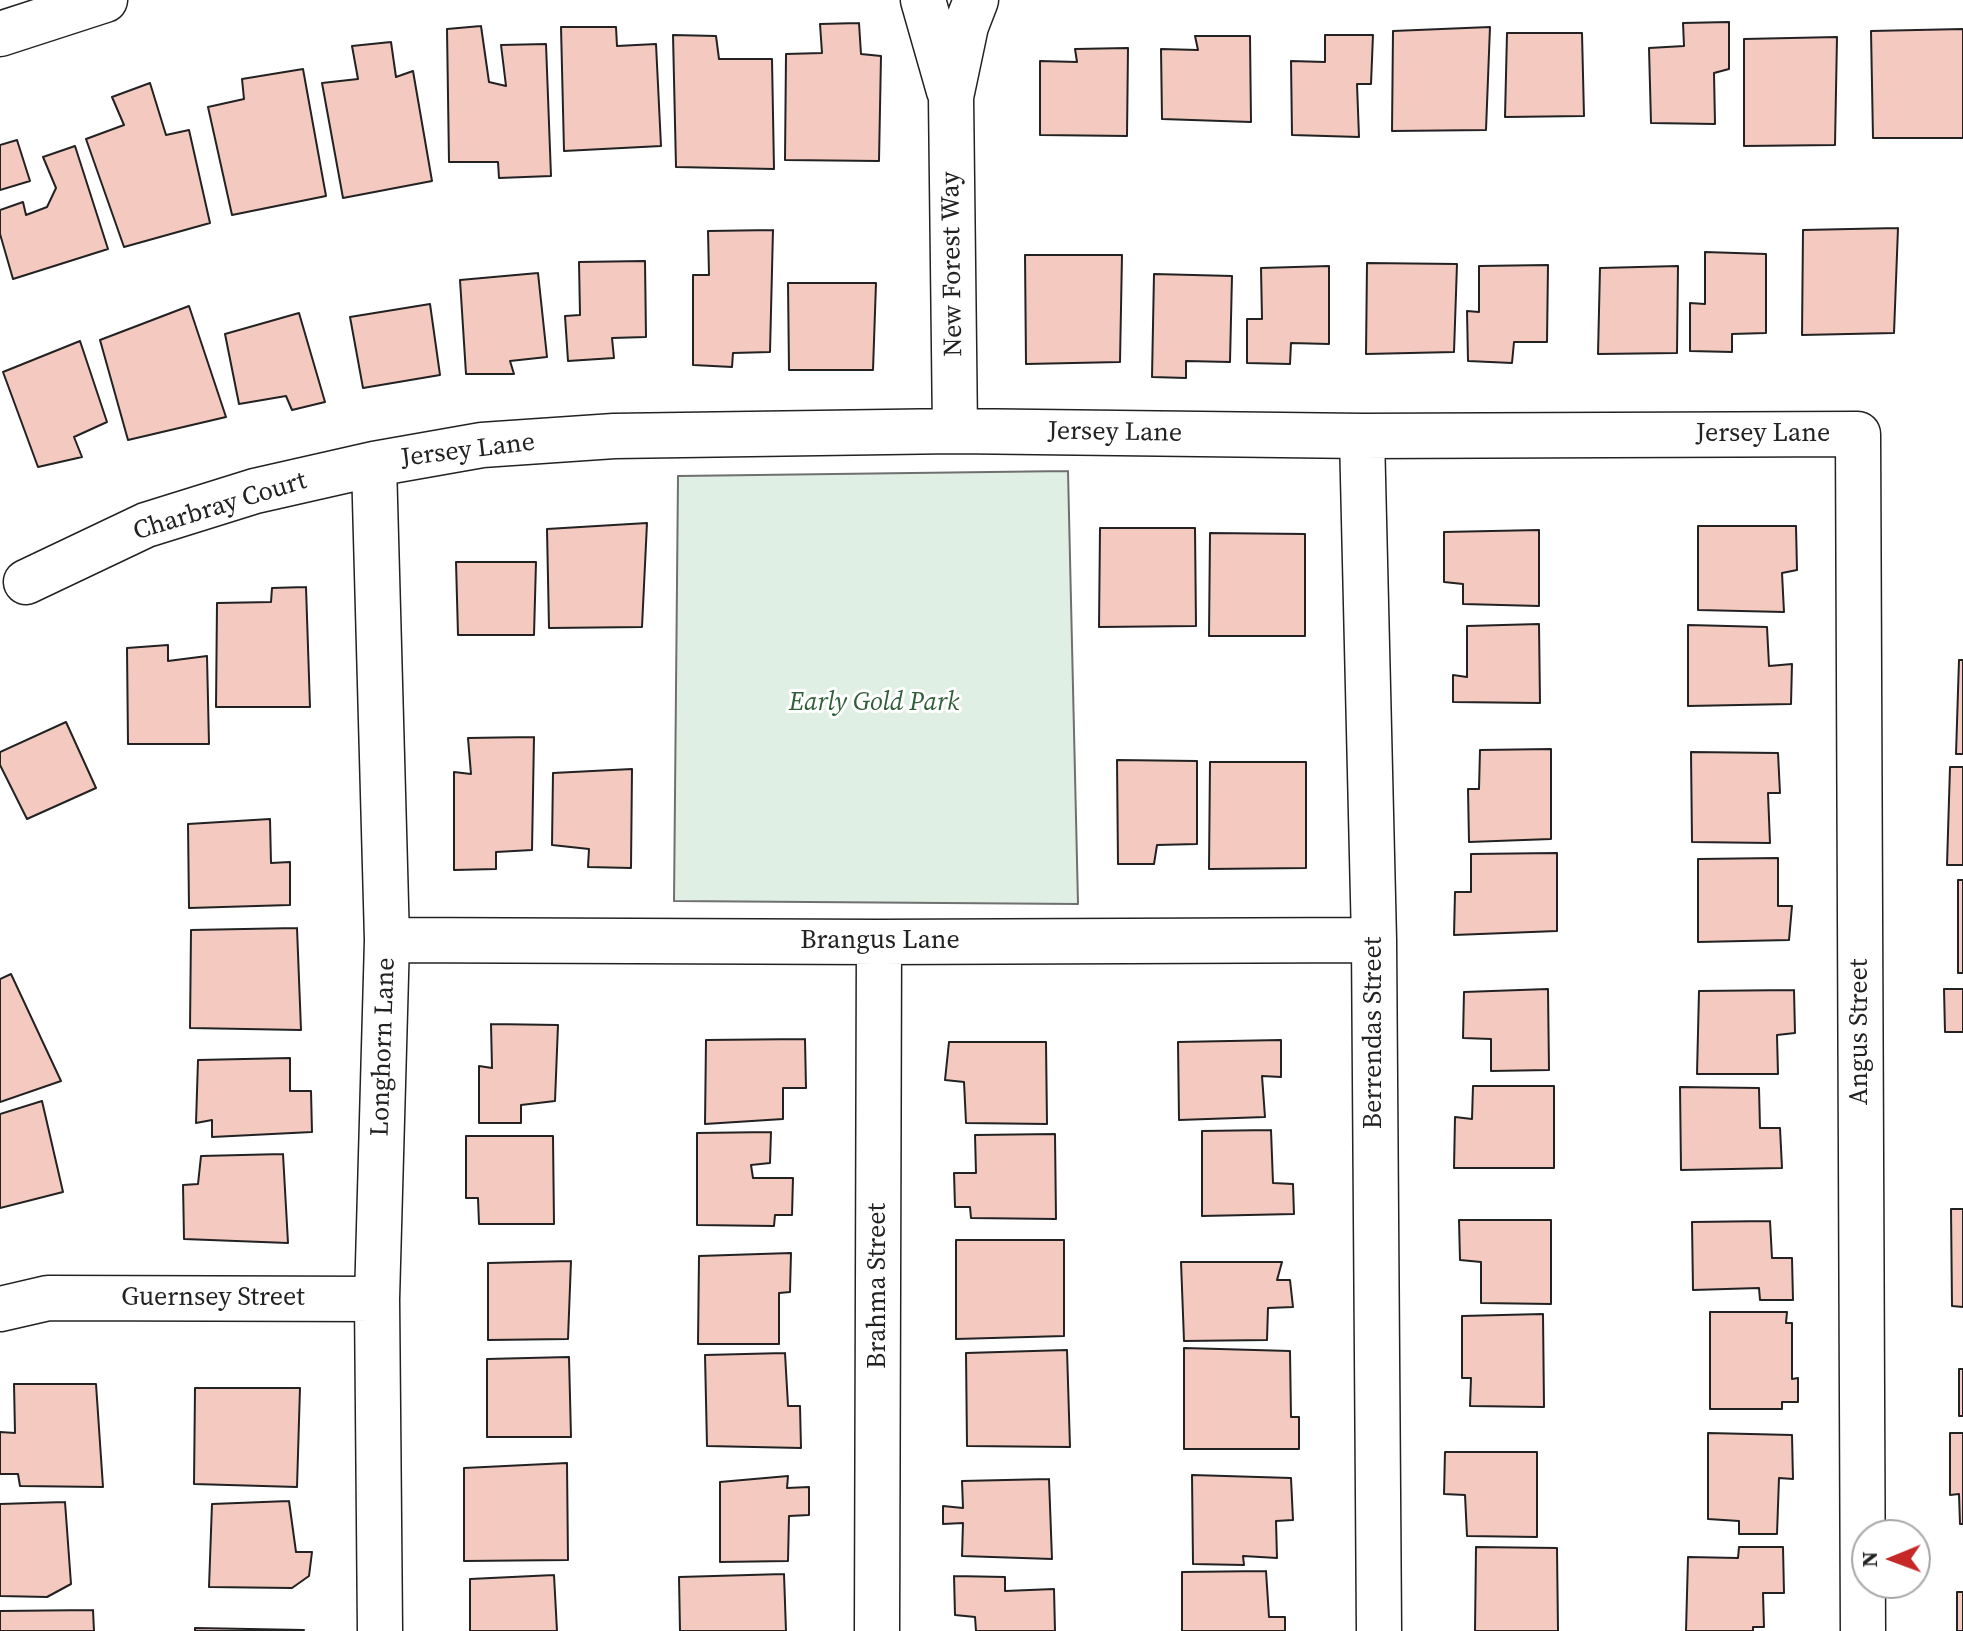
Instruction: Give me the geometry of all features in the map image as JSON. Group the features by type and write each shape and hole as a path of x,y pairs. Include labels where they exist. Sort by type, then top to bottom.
{"street":[{"path":"0,34 105,0"},
{"name":"New Forest Way","path":"923,0 951,97"},
{"name":"New Forest Way","path":"955,431 951,97 966,26 976,0"},
{"name":"Jersey Lane","path":"374,464 482,445 600,437 955,431 1362,436 1858,434"},
{"name":"Angus Street","path":"1858,434 1863,1631"},
{"name":"Berrendas Street","path":"1362,436 1374,940 1379,1631"},
{"name":"Charbray Court","path":"26,582 146,525 255,491 374,464"},
{"name":"Longhorn Lane","path":"374,464 387,940 377,1299 380,1631"},
{"name":"Brangus Lane","path":"387,940 1374,940"},
{"name":"Brahma Street","path":"877,1631 879,942"},
{"name":"Guernsey Street","path":"0,1286 48,1298"},
{"name":"Guernsey Street","path":"0,1309 48,1298 377,1299"}],"green space":[{"name":"Early Gold Park","path":"1068,471 1078,904 674,901 678,476"}],"building":[{"path":"1729,22 1729,69 1714,73 1715,124 1651,123 1649,48 1684,46 1683,23"},
{"path":"859,23 861,54 881,56 879,161 785,160 786,54 822,53 820,24"},
{"path":"481,26 489,82 506,86 501,45 546,44 551,176 499,178 498,162 449,162 447,29"},
{"path":"561,27 616,27 617,46 656,44 661,146 564,151"},
{"path":"1490,27 1486,130 1392,131 1393,31"},
{"path":"1963,29 1963,138 1873,138 1871,31"},
{"path":"1507,33 1582,33 1584,116 1505,117"},
{"path":"673,35 716,36 719,59 772,59 774,169 676,167"},
{"path":"1325,35 1373,35 1371,84 1357,84 1359,137 1292,135 1291,61 1325,62"},
{"path":"1195,36 1250,36 1251,122 1162,119 1161,49 1198,50"},
{"path":"1837,37 1835,145 1744,146 1744,39"},
{"path":"391,42 396,77 413,71 432,181 343,198 322,83 358,79 352,46"},
{"path":"1128,48 1127,136 1040,135 1040,61 1077,62 1075,49"},
{"path":"303,69 326,196 232,215 208,107 244,99 242,79"},
{"path":"150,83 166,135 189,130 210,223 124,247 86,139 124,125 112,97"},
{"path":"17,140 30,181 0,190 0,145"},
{"path":"75,146 108,249 13,279 0,234 0,210 23,202 26,215 47,207 56,188 43,157"},
{"path":"1898,228 1894,333 1802,335 1803,230"},
{"path":"773,230 770,352 733,353 732,367 693,365 693,275 709,275 708,231"},
{"path":"1705,252 1766,254 1766,333 1732,334 1732,352 1690,351 1690,303 1705,304"},
{"path":"1025,255 1122,255 1120,362 1026,364"},
{"path":"645,261 646,337 612,338 614,358 568,361 565,316 580,315 579,262"},
{"path":"1367,263 1457,264 1454,352 1366,354"},
{"path":"1548,265 1547,342 1514,342 1512,363 1468,361 1467,311 1479,312 1479,266"},
{"path":"1329,266 1329,344 1291,343 1290,364 1247,363 1247,319 1262,319 1261,268"},
{"path":"1678,266 1677,353 1598,354 1600,268"},
{"path":"538,273 547,357 510,361 514,374 466,374 460,280"},
{"path":"1154,274 1232,276 1230,362 1186,361 1186,378 1152,377"},
{"path":"788,283 876,283 873,370 789,370"},
{"path":"430,304 440,375 363,388 350,317"},
{"path":"189,306 226,417 128,440 100,340"},
{"path":"299,313 325,402 292,410 286,396 239,404 225,334"},
{"path":"80,341 107,422 74,437 82,457 38,467 3,372"},
{"path":"647,523 642,627 549,628 547,529"},
{"path":"1698,526 1796,526 1797,570 1782,573 1784,612 1698,610"},
{"path":"1100,528 1195,528 1196,626 1099,627"},
{"path":"1539,530 1539,606 1463,604 1463,584 1444,582 1444,532"},
{"path":"1210,533 1305,534 1305,636 1209,636"},
{"path":"456,562 536,562 534,635 458,635"},
{"path":"306,587 310,707 216,707 217,603 271,602 272,588"},
{"path":"1539,624 1540,703 1453,702 1453,675 1467,677 1467,626"},
{"path":"1688,625 1767,627 1769,666 1792,664 1791,704 1688,706"},
{"path":"168,645 168,661 207,656 209,744 128,744 127,648"},
{"path":"1959,660 1963,660 1963,754 1956,754"},
{"path":"66,722 96,788 27,819 0,765 0,752"},
{"path":"534,737 532,850 496,852 496,869 454,870 454,772 471,774 468,738"},
{"path":"1551,749 1551,839 1469,842 1468,789 1479,789 1480,750"},
{"path":"1691,752 1778,753 1780,793 1768,793 1770,843 1692,842"},
{"path":"1117,760 1197,761 1197,844 1157,845 1154,864 1118,864"},
{"path":"1210,762 1306,762 1306,868 1209,869"},
{"path":"1950,767 1963,767 1963,865 1947,865"},
{"path":"632,769 631,868 588,867 589,849 552,845 553,773"},
{"path":"270,819 271,863 290,862 290,905 189,908 188,824"},
{"path":"1557,853 1557,931 1454,935 1455,892 1471,892 1471,854"},
{"path":"1778,858 1778,906 1792,906 1789,940 1698,942 1698,859"},
{"path":"1958,880 1963,880 1963,973 1958,973"},
{"path":"297,928 301,1030 190,1028 191,930"},
{"path":"11,974 61,1081 0,1102 0,979"},
{"path":"1548,989 1549,1070 1491,1071 1491,1039 1463,1038 1464,992"},
{"path":"1944,989 1963,989 1963,1032 1945,1032"},
{"path":"1794,990 1795,1033 1777,1035 1778,1074 1697,1074 1699,991"},
{"path":"491,1024 558,1025 555,1101 521,1105 521,1123 479,1123 479,1066 492,1068"},
{"path":"805,1039 806,1088 783,1088 783,1119 705,1124 706,1040"},
{"path":"1281,1040 1281,1077 1262,1076 1265,1117 1179,1120 1178,1042"},
{"path":"949,1042 1046,1042 1047,1124 966,1123 964,1082 945,1080"},
{"path":"290,1058 290,1091 311,1091 312,1132 212,1137 212,1120 196,1123 198,1060"},
{"path":"1473,1086 1554,1086 1554,1168 1454,1168 1455,1117 1472,1119"},
{"path":"1680,1087 1759,1088 1760,1128 1780,1128 1782,1168 1681,1170"},
{"path":"42,1101 63,1192 0,1208 0,1114"},
{"path":"1271,1130 1273,1183 1293,1184 1294,1214 1202,1216 1202,1131"},
{"path":"771,1132 770,1163 751,1165 753,1178 793,1178 792,1215 775,1215 774,1226 697,1225 697,1133"},
{"path":"1055,1134 1056,1219 971,1218 970,1207 955,1207 954,1173 976,1173 975,1135"},
{"path":"466,1136 553,1136 554,1224 479,1224 478,1198 466,1198"},
{"path":"283,1154 288,1243 184,1239 183,1185 198,1184 201,1156"},
{"path":"1951,1209 1963,1209 1963,1307 1952,1306"},
{"path":"1459,1220 1551,1220 1551,1304 1481,1303 1481,1262 1460,1260"},
{"path":"1770,1221 1772,1258 1792,1258 1793,1300 1760,1300 1759,1288 1693,1290 1692,1222"},
{"path":"956,1240 1064,1240 1064,1336 956,1339"},
{"path":"791,1253 790,1292 779,1293 779,1344 698,1344 699,1256"},
{"path":"571,1261 568,1339 488,1340 488,1263"},
{"path":"1181,1262 1282,1262 1277,1280 1290,1280 1293,1307 1268,1308 1267,1340 1184,1341"},
{"path":"1710,1312 1787,1312 1786,1323 1792,1323 1792,1379 1798,1378 1798,1402 1782,1402 1782,1409 1710,1409"},
{"path":"1543,1314 1544,1407 1470,1406 1471,1378 1462,1378 1462,1316"},
{"path":"1184,1348 1290,1351 1291,1417 1299,1417 1299,1449 1184,1449"},
{"path":"1067,1350 1070,1447 967,1446 966,1353"},
{"path":"785,1353 788,1406 800,1406 801,1448 707,1446 705,1355"},
{"path":"569,1357 571,1437 487,1437 487,1359"},
{"path":"1959,1369 1963,1369 1963,1416 1959,1416"},
{"path":"14,1384 96,1384 103,1487 20,1486 18,1474 0,1474 0,1432 15,1433"},
{"path":"195,1388 300,1388 297,1487 194,1484"},
{"path":"1708,1433 1792,1435 1793,1479 1779,1478 1777,1534 1739,1534 1739,1521 1708,1519"},
{"path":"1950,1433 1963,1433 1963,1524 1960,1524 1959,1494 1950,1495"},
{"path":"1445,1452 1537,1452 1537,1537 1467,1536 1465,1495 1444,1494"},
{"path":"567,1463 568,1560 464,1561 464,1468"},
{"path":"1192,1475 1291,1478 1293,1520 1276,1521 1277,1558 1243,1556 1244,1565 1193,1564"},
{"path":"788,1476 787,1488 809,1487 809,1515 789,1516 788,1561 720,1562 720,1482"},
{"path":"1049,1479 1052,1559 962,1556 963,1523 943,1524 943,1506 963,1508 962,1481"},
{"path":"289,1501 296,1552 312,1552 309,1576 292,1588 209,1587 212,1504"},
{"path":"65,1502 71,1584 47,1597 0,1596 0,1504"},
{"path":"1476,1547 1557,1548 1558,1631 1475,1631"},
{"path":"1739,1547 1783,1547 1784,1593 1763,1593 1764,1627 1753,1627 1753,1631 1686,1631 1688,1557 1738,1558"},
{"path":"1266,1571 1269,1617 1285,1617 1285,1631 1182,1631 1182,1572"},
{"path":"784,1574 786,1631 680,1631 679,1577"},
{"path":"554,1575 557,1631 470,1631 470,1579"},
{"path":"954,1576 1005,1577 1005,1591 1054,1589 1055,1631 976,1631 975,1617 955,1615"},
{"path":"1957,1592 1963,1592 1963,1631 1957,1631"},
{"path":"93,1610 94,1631 0,1631 0,1611"},
{"path":"195,1628 304,1630 195,1631"}]}
